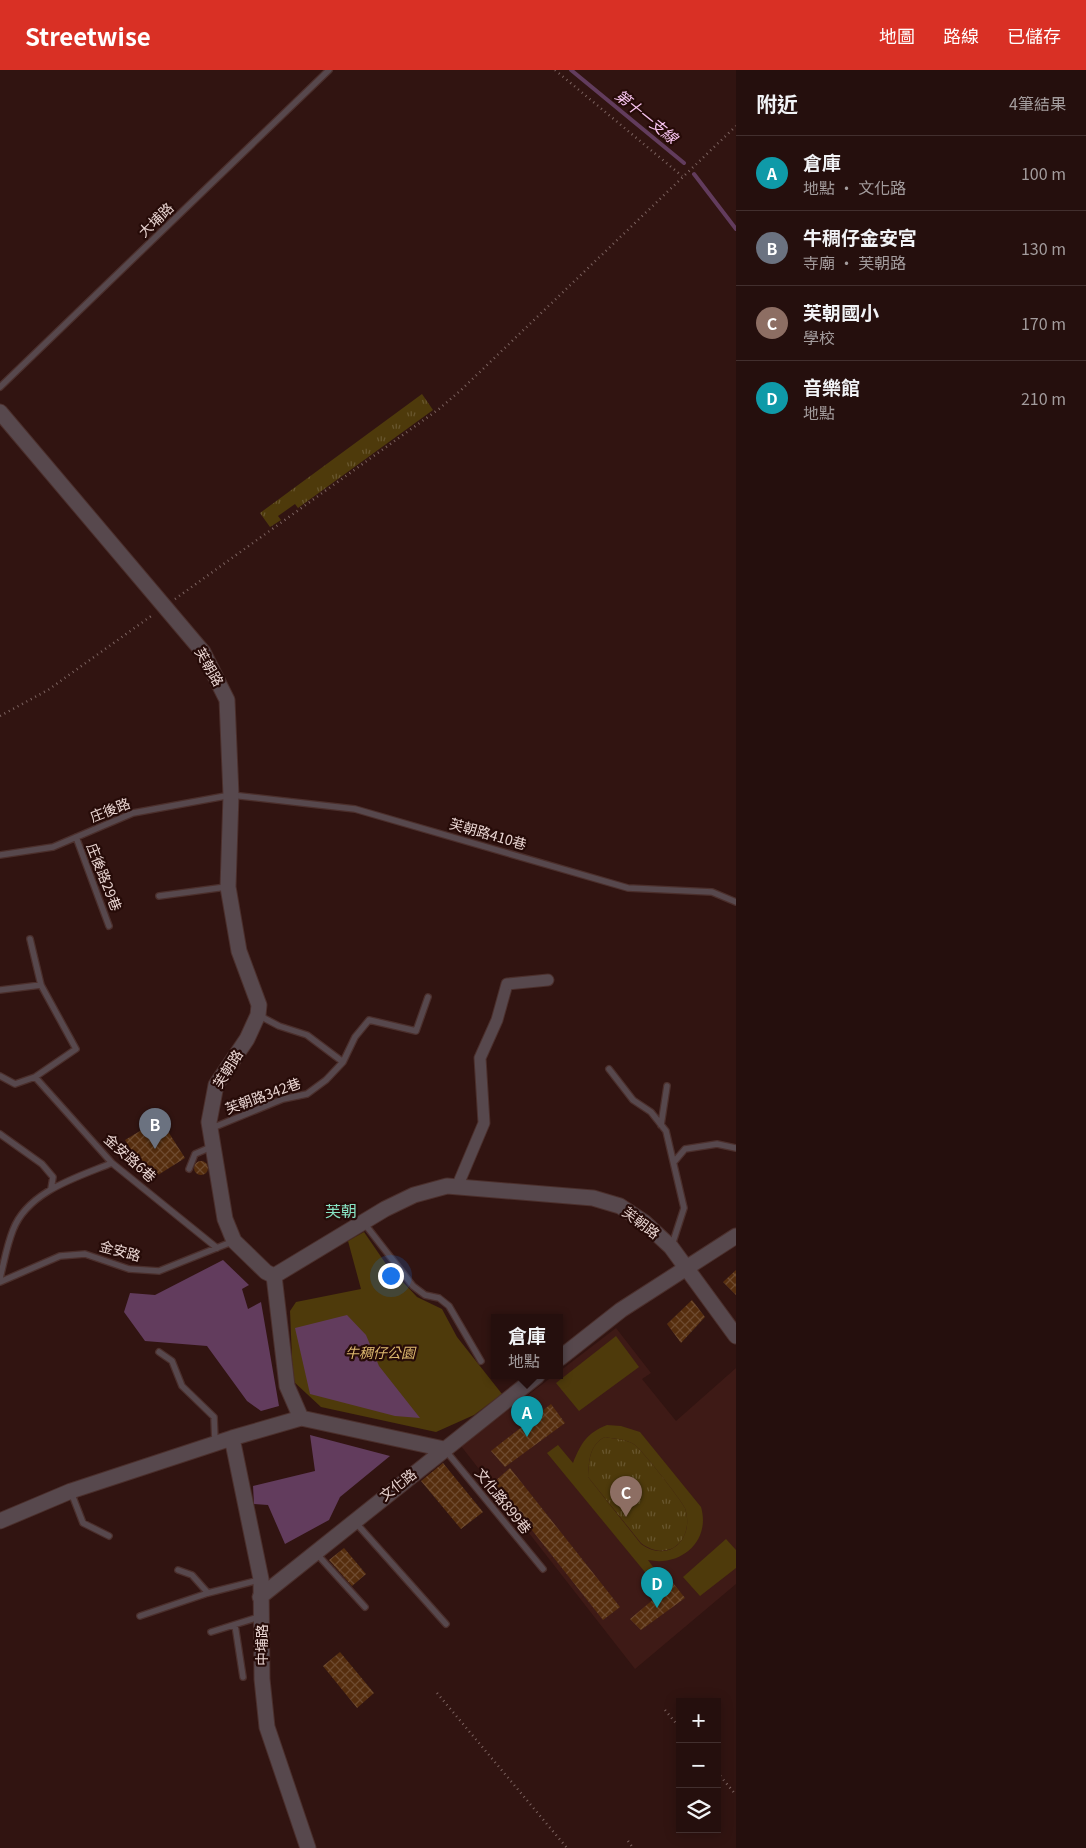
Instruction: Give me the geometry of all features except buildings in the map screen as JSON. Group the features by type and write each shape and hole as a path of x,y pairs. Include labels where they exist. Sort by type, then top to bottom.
{"street":[{"name":"芙朝路","path":"0,412 203,652 227,700 231,794 228,886 239,951 259,1005 258,1015 247,1039 216,1085 209,1122 225,1219 234,1241 266,1272 274,1276 385,1209 414,1195 447,1186 593,1198 620,1206 644,1222 671,1247 736,1336"},
{"path":"457,1187 484,1123 480,1058 497,1020 507,984 548,980"},
{"path":"563,1356 620,1310 736,1236"},
{"path":"274,1276 287,1386 300,1418"},
{"name":"文化路","path":"260,1597 354,1520 533,1379"},
{"path":"0,1521 71,1491 232,1438 300,1418 444,1449"},
{"name":"中埔路","path":"232,1438 261,1579 262,1679 267,1728 308,1848"}],"lane":[{"name":"大埔路","path":"0,387 329,70"},
{"name":"庄後路","path":"0,855 53,847 134,813 231,794"},
{"name":"芙朝路410巷","path":"231,794 355,809 628,888 712,892 736,902"},
{"name":"庄後路29巷","path":"76,837 109,926"},
{"path":"159,896 228,886"},
{"path":"0,1076 15,1084 35,1077 76,1049 41,985 30,939"},
{"path":"0,990 41,985"},
{"name":"芙朝路342巷","path":"210,1128 283,1099 306,1094 326,1080 343,1062 355,1037 369,1020 416,1031 428,997"},
{"path":"258,1015 307,1036 343,1062"},
{"path":"609,1069 633,1100 651,1112 666,1131 684,1208 671,1247"},
{"name":"金安路6巷","path":"35,1077 112,1163 217,1248"},
{"path":"662,1125 667,1086"},
{"path":"0,1135 42,1164 53,1177 51,1189"},
{"path":"674,1162 685,1149 717,1144 736,1148"},
{"path":"189,1169 195,1154 213,1146"},
{"path":"0,1278 14,1228 28,1206 51,1189 112,1163"},
{"path":"364,1223 413,1286 425,1295 439,1298 449,1306 481,1361"},
{"name":"金安路","path":"0,1282 60,1256 85,1254 129,1269 159,1271 234,1241"},
{"path":"159,1352 172,1361 182,1386 214,1417 215,1444"},
{"name":"文化路899巷","path":"444,1449 543,1569"},
{"path":"71,1491 83,1523 109,1536"},
{"path":"354,1520 446,1624"},
{"path":"316,1553 365,1607"},
{"path":"178,1570 192,1575 208,1594"},
{"path":"140,1616 261,1579"},
{"path":"211,1632 262,1616"},
{"path":"234,1625 243,1677"}],"path":[{"path":"555,70 682,176"},
{"path":"0,716 48,690 430,415 460,391 736,126"},
{"path":"438,1692 567,1848"},
{"path":"664,1710 676,1724"},
{"path":"721,1777 736,1794"},
{"path":"628,1841 633,1848"}],"shaded area":[{"path":"223,1260 249,1285 242,1289 248,1309 261,1302 279,1406 261,1411 247,1401 207,1346 145,1341 124,1312 130,1293 155,1295"},
{"path":"347,1315 366,1335 379,1366 420,1418 395,1416 310,1394 295,1328"},
{"path":"616,1328 651,1373 642,1379 676,1421 736,1368 736,1584 635,1669 461,1446 549,1379 563,1379 563,1369"},
{"path":"310,1435 390,1456 340,1497 329,1520 285,1544 268,1505 254,1504 253,1486 315,1471"}],"green space":[{"path":"422,394 433,410 298,508 295,504 278,516 281,520 270,527 260,513"},
{"name":"牛稠仔公園","path":"364,1232 386,1264 417,1297 442,1309 457,1337 502,1394 474,1415 436,1432 321,1407 293,1381 290,1311 296,1302 361,1289 348,1241"},
{"path":"616,1336 639,1367 579,1411 556,1383"},
{"path":"607,1425 621,1426 640,1432 701,1507 702,1531 697,1541 691,1549 672,1559 648,1560 656,1571 649,1577 547,1453 558,1445 573,1463 586,1440 600,1428","holes":["605,1437 624,1440 635,1445 662,1476 685,1508 686,1530 683,1538 670,1550 651,1549 641,1544 588,1477 593,1449"]},
{"path":"605,1437 624,1440 635,1445 682,1503 687,1519 686,1530 683,1538 677,1545 661,1551 651,1549 641,1543 588,1477 593,1449"},
{"path":"726,1539 736,1550 736,1568 700,1596 683,1577"}],"waterway":[{"name":"第十一支線","path":"571,70 684,163"},
{"name":"第十一支線","path":"694,174 736,229"}],"place":[{"name":"牛稠仔金安宮","path":"155,1149"},
{"name":"倉庫","path":"527,1437"},
{"name":"芙朝國小","path":"626,1517"},
{"name":"音樂館","path":"657,1608"}],"district":[{"name":"芙朝","path":"341,1211"}]}
